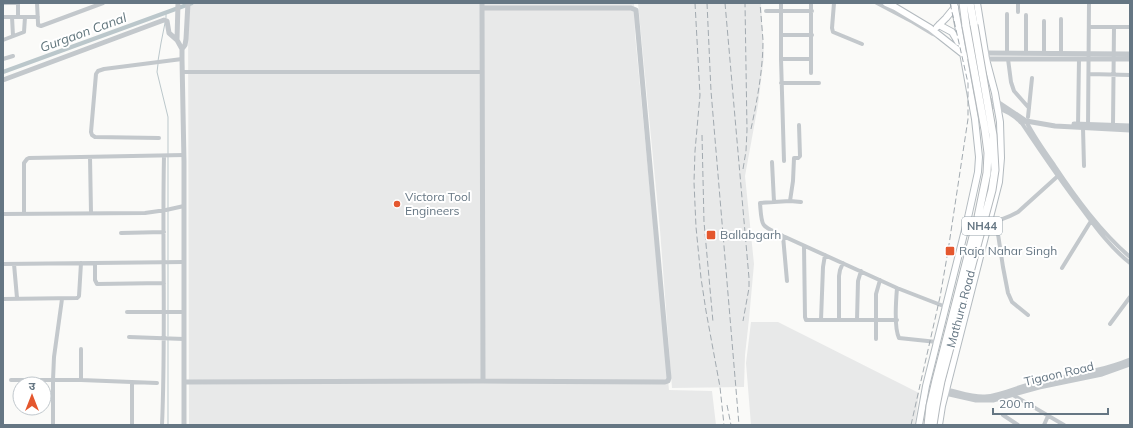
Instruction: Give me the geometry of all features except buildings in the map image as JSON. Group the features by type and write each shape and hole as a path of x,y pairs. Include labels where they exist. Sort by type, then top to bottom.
{"highway":[{"name":"Mathura Road","path":"933,425 942,381 992,190 994,170 993,135 970,25 963,3"},
{"name":"Mathura Road","path":"928,425 930,406 936,380 978,217 987,173 988,153 970,25 970,3"}],"main road":[{"path":"886,3 932,29 967,56 986,56"},
{"path":"939,425 945,391 999,182 1001,158 1000,122 986,56 977,3"},
{"path":"932,29 939,25 954,5"},
{"path":"954,5 960,36 961,51"},
{"path":"920,425 923,399 970,213 979,157 975,119 961,51 957,38 952,32 939,25"},
{"path":"960,36 971,38 982,33"},
{"path":"967,78 990,74"}],"street":[{"path":"4,3 18,3 18,16"},
{"path":"37,3 38,25 43,25 103,3"},
{"path":"177,40 178,3"},
{"path":"182,49 186,43 188,3"},
{"path":"782,3 781,83 784,160 798,158 800,156 799,125"},
{"path":"811,3 811,73"},
{"path":"834,3 833,32 862,44"},
{"path":"877,3 932,34 942,37"},
{"path":"1018,3 1018,12"},
{"path":"1083,126 1089,74 1089,3"},
{"path":"184,382 668,381 669,378 636,10 631,8 482,5 483,381"},
{"path":"766,11 812,11"},
{"path":"1007,14 1008,56 1012,86 1016,94 1029,108"},
{"path":"1026,15 1026,53"},
{"path":"3,17 38,17"},
{"path":"12,17 13,36"},
{"path":"3,40 24,32 25,17"},
{"path":"1061,19 1061,54"},
{"path":"3,80 166,20 168,23 169,33 177,40 182,49 184,156 184,425"},
{"path":"1044,21 1044,53"},
{"path":"1089,27 1130,27"},
{"path":"1113,125 1114,27"},
{"path":"782,35 812,35"},
{"path":"1008,56 1026,53 1044,53 1130,59"},
{"path":"1114,57 1130,54"},
{"path":"3,60 13,56"},
{"path":"986,56 1080,59 1089,56"},
{"path":"159,138 95,137 92,135 95,78 98,71 104,69 182,59"},
{"path":"781,59 811,59"},
{"path":"1080,59 1084,166"},
{"path":"183,72 482,72"},
{"path":"1089,74 1130,75"},
{"path":"1023,119 1029,108 1032,78"},
{"path":"781,83 818,83"},
{"path":"972,102 984,100 997,104 1023,119 1130,130"},
{"path":"1023,119 1091,221 1110,244 1130,263"},
{"path":"1083,126 1130,126"},
{"path":"162,425 167,338 167,312 164,283 167,262 164,232 167,156"},
{"path":"24,214 24,163 29,158 184,156"},
{"path":"90,157 91,213"},
{"path":"790,201 794,158"},
{"path":"772,162 774,202"},
{"path":"970,213 989,222 1012,216 1059,175"},
{"path":"1059,175 1112,241 1130,257"},
{"path":"801,202 790,201 760,203 762,223 767,228 804,246 897,288 946,307"},
{"path":"3,214 127,213 166,210 184,206"},
{"path":"996,221 1002,267 1008,293 1012,302 1028,315"},
{"path":"1062,268 1091,221"},
{"path":"121,233 164,232"},
{"path":"783,236 787,281"},
{"path":"804,246 805,317 807,320 897,320"},
{"path":"821,320 823,267 825,255"},
{"path":"3,264 184,262"},
{"path":"3,299 76,298 78,297 80,263"},
{"path":"95,263 95,282 98,284 164,283"},
{"path":"839,320 839,276 843,263"},
{"path":"14,264 17,298"},
{"path":"858,320 858,281 861,271"},
{"path":"876,339 876,294 880,280"},
{"path":"897,288 898,338 937,342"},
{"path":"1110,324 1130,297"},
{"path":"53,425 54,358 62,299"},
{"path":"127,312 184,312"},
{"path":"129,336 184,339"},
{"path":"81,349 81,380"},
{"name":"Tigaon Road","path":"945,391 968,399 980,401 994,400 1039,387 1087,376 1130,360"},
{"name":"Tigaon Road","path":"945,391 985,397 1033,384 1102,374 1130,364"},
{"path":"11,380 81,380 157,383"},
{"path":"132,382 132,425"},
{"path":"1013,395 1064,425"},
{"path":"1003,415 1018,425"},
{"path":"1044,425 1048,416"}],"shaded area":[{"path":"188,3 634,3 635,34 669,390 712,391 716,425 189,425"},
{"path":"638,3 761,3 764,56 758,105 745,176 754,264 745,355 744,387 672,388 660,230"},
{"path":"751,322 778,322 919,393 915,425 751,425 746,363"}],"waterway":[{"name":"Gurgaon Canal","path":"3,72 192,3"},
{"name":"Gurgaon Canal","path":"166,13 166,18"},
{"path":"158,61 165,23"},
{"path":"158,64 157,72 168,117 168,154"},
{"path":"168,157 168,208"},
{"path":"168,211 168,260"},
{"path":"168,263 168,310"},
{"path":"168,313 168,336"},
{"path":"168,339 168,425"}],"railway":[{"path":"695,3 700,95 694,182 696,227 701,278 720,387 724,425"},
{"path":"707,3 711,91 739,425"},
{"path":"725,3 749,278 749,288 743,321"},
{"path":"743,169 747,130 745,3"},
{"path":"751,129 762,63 763,40 760,3"},
{"path":"911,425 940,297 968,119 968,83 950,3"},
{"path":"702,135 704,222 713,322"},
{"path":"727,405 731,425"}],"place":[{"name":"Victora Tool Engineers","path":"397,204"},
{"name":"Ballabgarh","path":"711,235"},
{"name":"Raja Nahar Singh","path":"950,251"}]}
